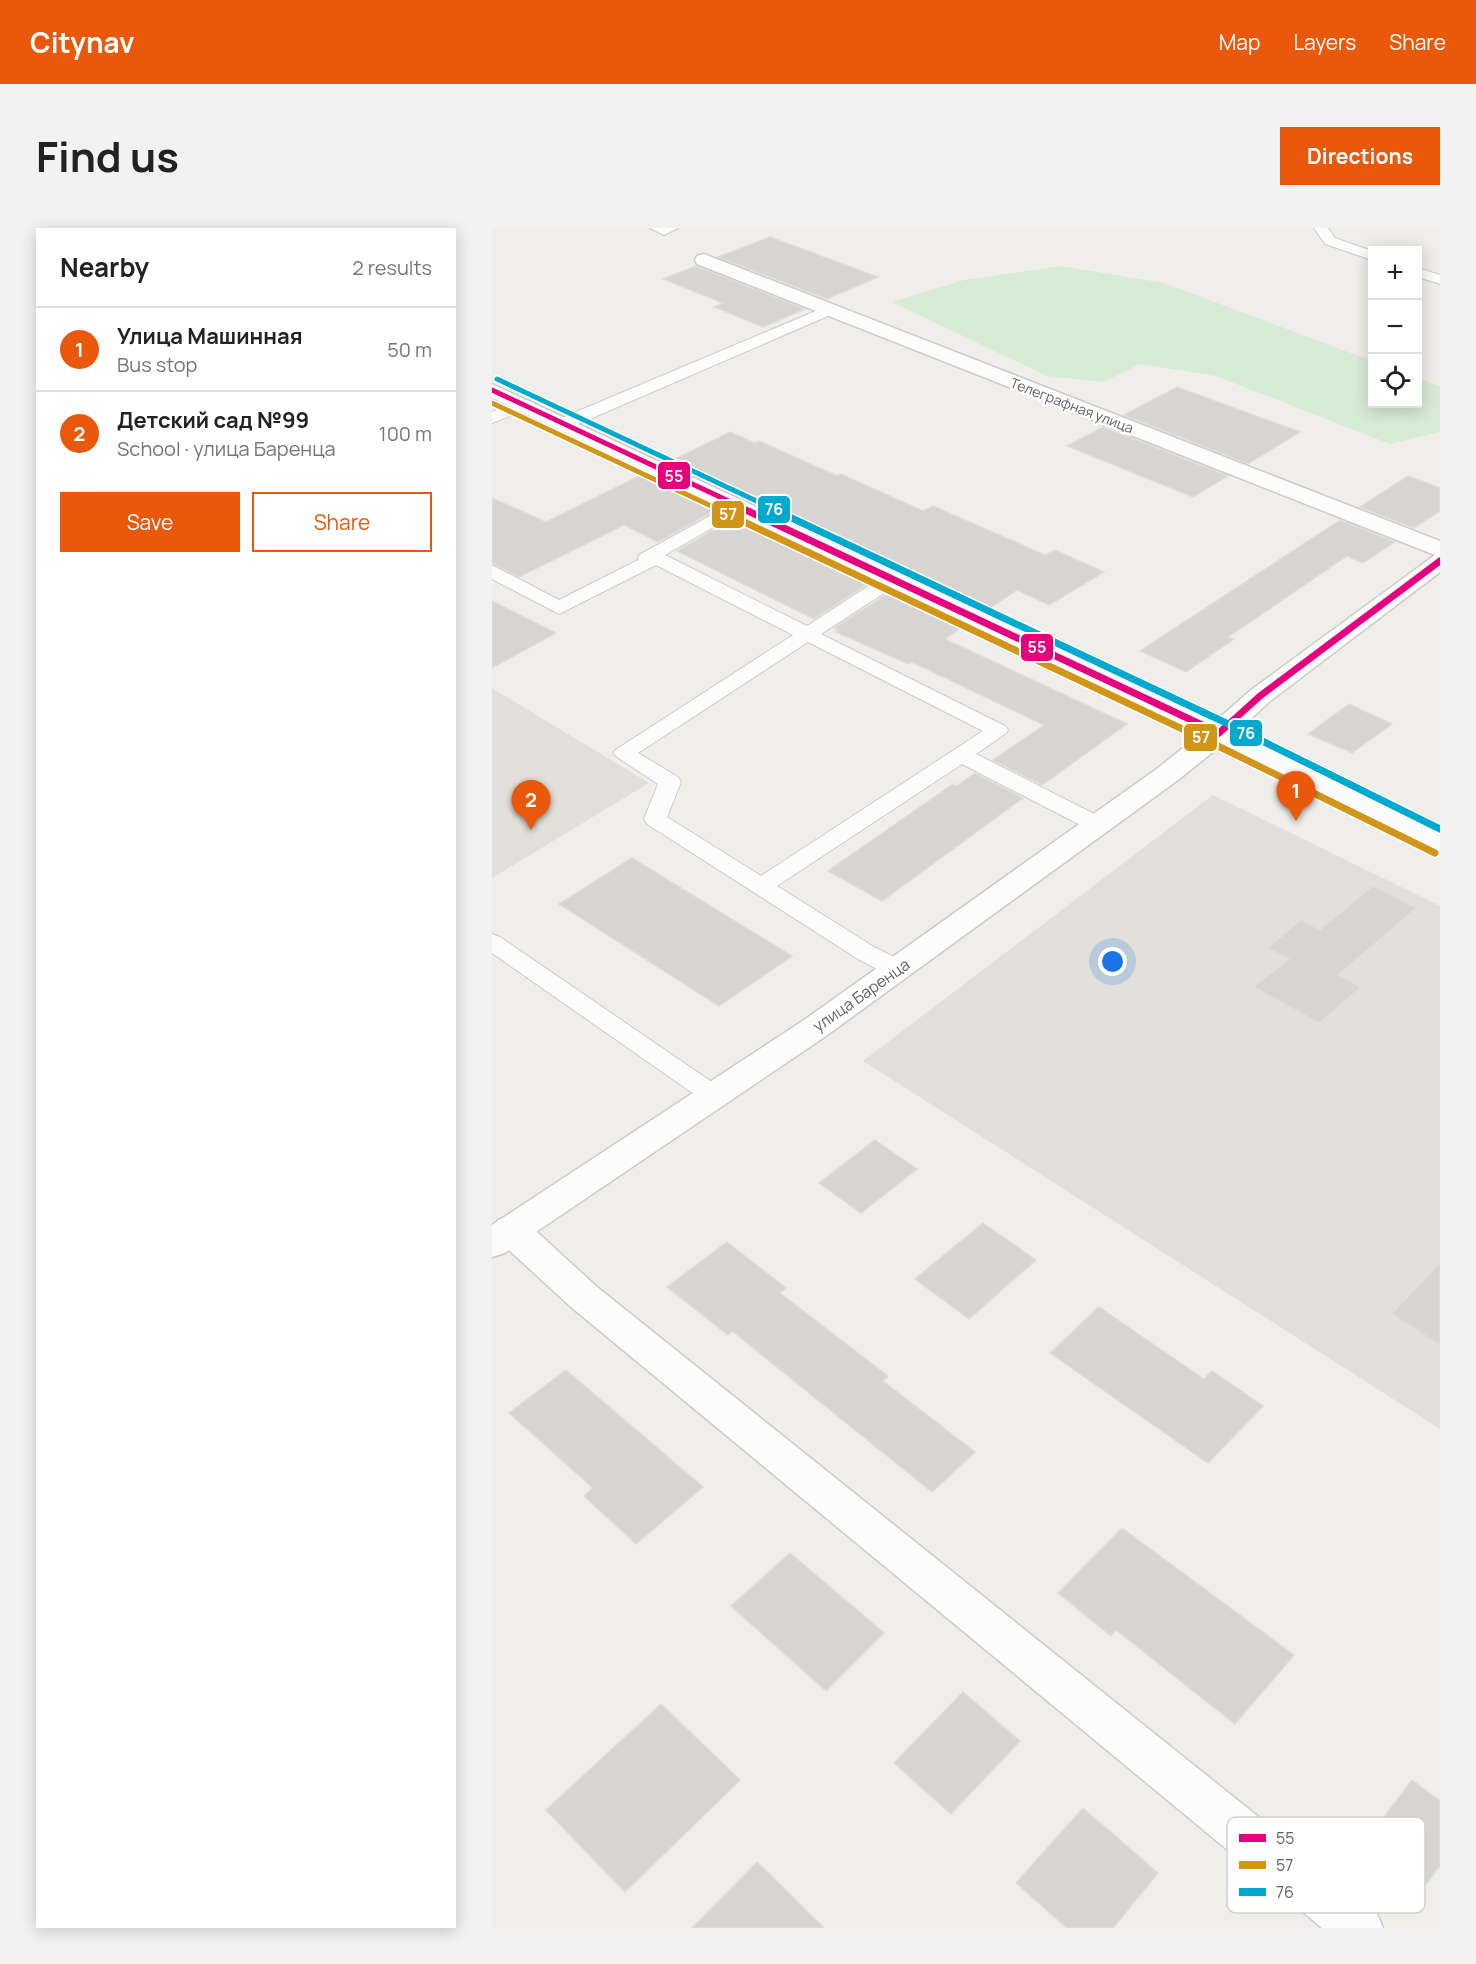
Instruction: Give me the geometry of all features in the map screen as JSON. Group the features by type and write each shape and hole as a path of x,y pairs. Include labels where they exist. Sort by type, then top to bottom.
{"street":[{"name":"Телеграфная улица","path":"704,260 1440,549"},
{"path":"492,390 894,578 1219,733 1440,842"},
{"name":"улица Баренца","path":"502,1237 815,1028 1098,825 1168,774 1260,696 1440,561"},
{"path":"502,1237 584,1297 1227,1821"},
{"path":"1341,1913 1359,1928"}],"lane":[{"path":"657,228 664,231 671,228"},
{"path":"1321,228 1330,241 1368,255"},
{"path":"1422,273 1440,280"},
{"path":"563,424 830,310"},
{"path":"492,418 524,405"},
{"path":"646,559 739,505"},
{"path":"492,571 559,608 656,558 998,730 761,886"},
{"path":"894,578 624,753 670,782 655,819 866,952 898,969"},
{"path":"961,754 1098,825"},
{"path":"492,942 713,1095"}],"shaded area":[{"path":"492,688 649,783 492,878"},
{"path":"1213,795 1440,906 1440,1429 863,1061"}],"green space":[{"path":"1061,266 1164,283 1368,360 1368,408 1422,408 1422,379 1440,386 1440,432 1390,444 1216,376 1140,364 1103,382 1047,376 892,302 964,280"}],"building":[{"path":"770,237 878,277 827,299 718,257"},
{"path":"696,266 805,309 763,327 714,307 723,303 663,279"},
{"path":"1177,387 1300,432 1248,464 1124,415"},
{"path":"1103,427 1228,476 1193,497 1067,446"},
{"path":"730,432 754,443 759,441 837,476 841,474 923,511 933,506 1045,555 1055,550 1104,572 1049,605 1017,590 986,611 667,463"},
{"path":"645,473 719,508 658,542 624,525 519,577 492,563 492,498 546,522"},
{"path":"1408,476 1440,488 1440,511 1414,528 1360,507"},
{"path":"736,517 872,581 814,619 677,551"},
{"path":"1340,520 1395,542 1363,563 1347,556 1228,637 1234,639 1186,672 1140,651"},
{"path":"892,591 965,625 945,639 1127,724 1042,785 993,760 1044,725 912,662 908,664 836,632 838,631 834,628"},
{"path":"492,601 556,633 492,668"},
{"path":"1349,704 1392,724 1352,753 1308,734"},
{"path":"975,773 1023,798 882,901 828,871 953,784 957,786"},
{"path":"632,858 792,956 719,1006 559,904"},
{"path":"1373,886 1416,908 1338,975 1361,987 1319,1023 1254,987 1289,959 1268,948 1301,920 1320,930"},
{"path":"875,1140 917,1169 861,1213 819,1183"},
{"path":"983,1223 1036,1260 969,1319 915,1279"},
{"path":"727,1242 786,1288 780,1293 888,1376 883,1381 975,1452 932,1492 732,1331 728,1335 667,1287"},
{"path":"1440,1263 1440,1345 1392,1314"},
{"path":"1099,1307 1204,1379 1212,1371 1263,1406 1208,1463 1050,1353"},
{"path":"566,1370 703,1487 636,1544 584,1496 593,1488 509,1413"},
{"path":"1122,1528 1294,1655 1235,1724 1116,1630 1111,1636 1058,1593"},
{"path":"790,1553 884,1633 826,1691 731,1606"},
{"path":"963,1692 1020,1741 951,1814 894,1763"},
{"path":"661,1704 740,1780 625,1892 546,1810"},
{"path":"1412,1780 1440,1801 1440,1866 1425,1886 1425,1817 1384,1817"},
{"path":"1083,1808 1158,1873 1113,1928 1067,1928 1016,1883"},
{"path":"757,1862 824,1928 692,1928"}],"transit line":[{"name":"76","path":"497,379 1224,722 1440,829"},
{"name":"55","path":"492,390 1219,733"},
{"name":"57","path":"492,403 1214,744 1435,853"},
{"name":"55","path":"1219,733 1260,696 1440,561"}],"place":[{"name":"Улица Машинная","path":"1296,821"},
{"name":"Детский сад №99","path":"531,830"}]}
